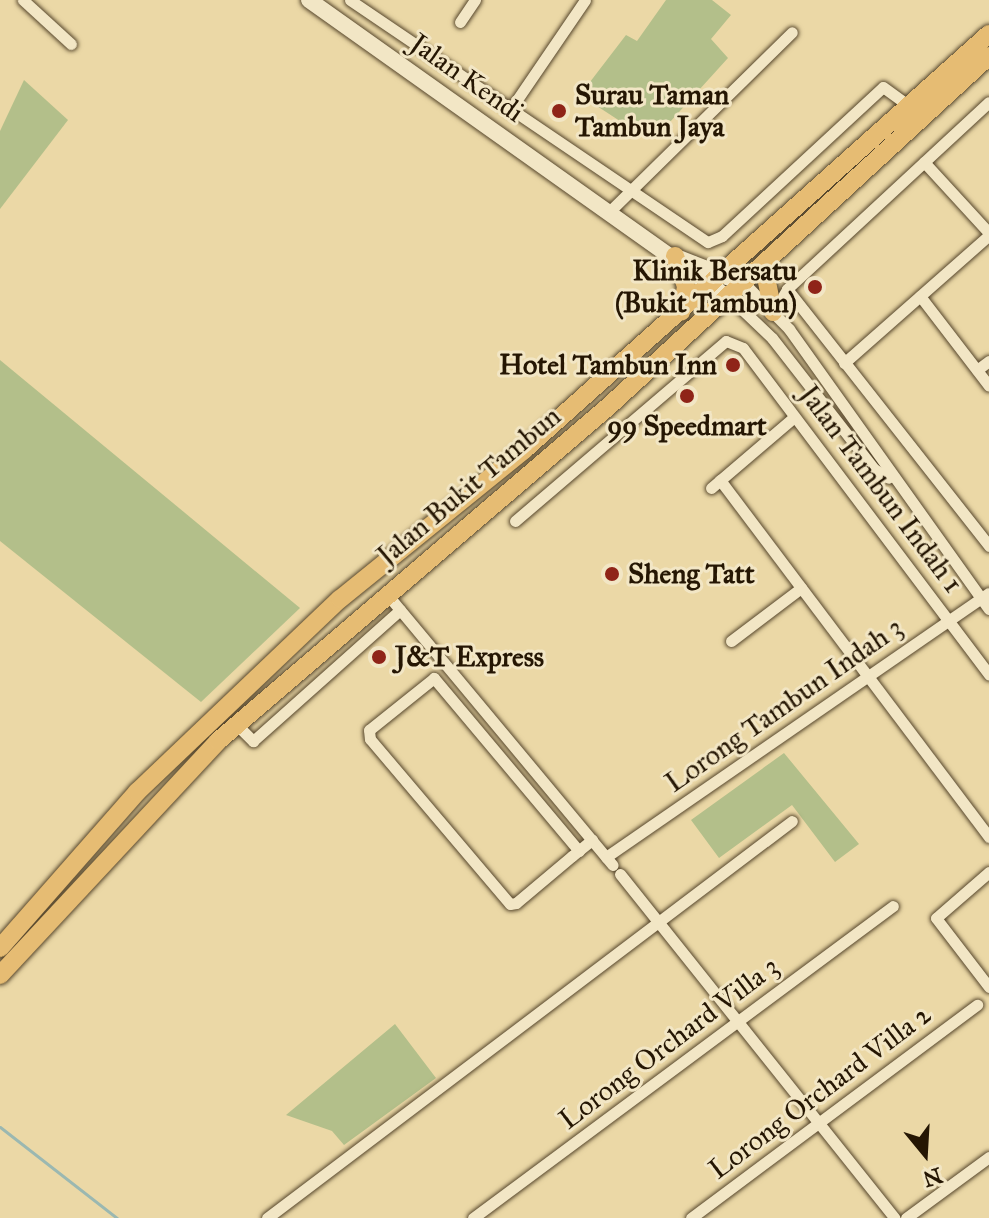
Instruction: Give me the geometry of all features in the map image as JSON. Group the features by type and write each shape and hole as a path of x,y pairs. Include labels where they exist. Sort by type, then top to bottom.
{"main road":[{"name":"Jalan Bukit Tambun","path":"0,948 137,792 340,599 681,312 989,34"},
{"name":"Jalan Bukit Tambun","path":"0,975 150,807 237,725 386,592 730,298 989,56"},
{"path":"675,256 686,287 681,312"},
{"path":"764,267 773,312"}],"street":[{"path":"23,0 71,44"},
{"name":"Jalan Kendi","path":"309,0 612,209 675,256 717,279"},
{"path":"460,22 475,0"},
{"path":"510,110 585,0"},
{"path":"345,25 357,2 626,192 715,241 862,102 883,87 908,105"},
{"path":"612,209 792,32"},
{"path":"773,312 787,289 989,102"},
{"path":"844,363 989,234 924,162"},
{"name":"Jalan Tambun Indah 1","path":"717,279 745,284 773,312 885,460 889,478"},
{"name":"Jalan Tambun Indah 1","path":"717,279 730,298 772,338 874,469 889,478 985,595 989,609"},
{"name":"Jalan Tambun Indah 1","path":"787,289 989,546"},
{"path":"920,296 989,386"},
{"name":"Jalan Tambun Indah 1","path":"726,341 743,348 989,675"},
{"name":"Jalan Bukit Tambun","path":"515,521 726,341"},
{"path":"977,370 989,361"},
{"path":"794,417 716,484 769,545 989,837"},
{"path":"731,641 801,588"},
{"path":"386,592 613,865 895,1218"},
{"name":"Lorong Tambun Indah 3","path":"613,865 868,676 985,595"},
{"path":"237,725 253,741 400,610"},
{"path":"579,851 434,678 369,730 370,739 501,898 516,903 579,851 592,840"},
{"path":"267,1218 792,821"},
{"path":"989,872 937,913 938,923 989,987"},
{"name":"Lorong Orchard Villa 3","path":"473,1218 893,906"},
{"name":"Lorong Orchard Villa 2","path":"691,1218 977,1005"},
{"path":"906,1218 989,1157"}],"green space":[{"path":"666,0 712,0 731,15 711,39 728,58 660,133 646,138 580,95 626,35 637,41"},
{"path":"24,80 68,120 0,209 0,131"},
{"path":"0,360 300,608 201,702 0,541"},
{"path":"784,753 859,844 835,862 792,805 719,858 691,820"},
{"path":"395,1024 436,1078 344,1145 332,1131 286,1115"}],"waterway":[{"path":"0,1127 117,1218"}],"place":[{"name":"Surau Taman Tambun Jaya","path":"559,111"},
{"name":"Klinik Bersatu (Bukit Tambun)","path":"815,287"},
{"name":"Hotel Tambun Inn","path":"733,365"},
{"name":"99 Speedmart","path":"687,396"},
{"name":"Sheng Tatt","path":"612,574"},
{"name":"J&T Express","path":"379,657"}]}
